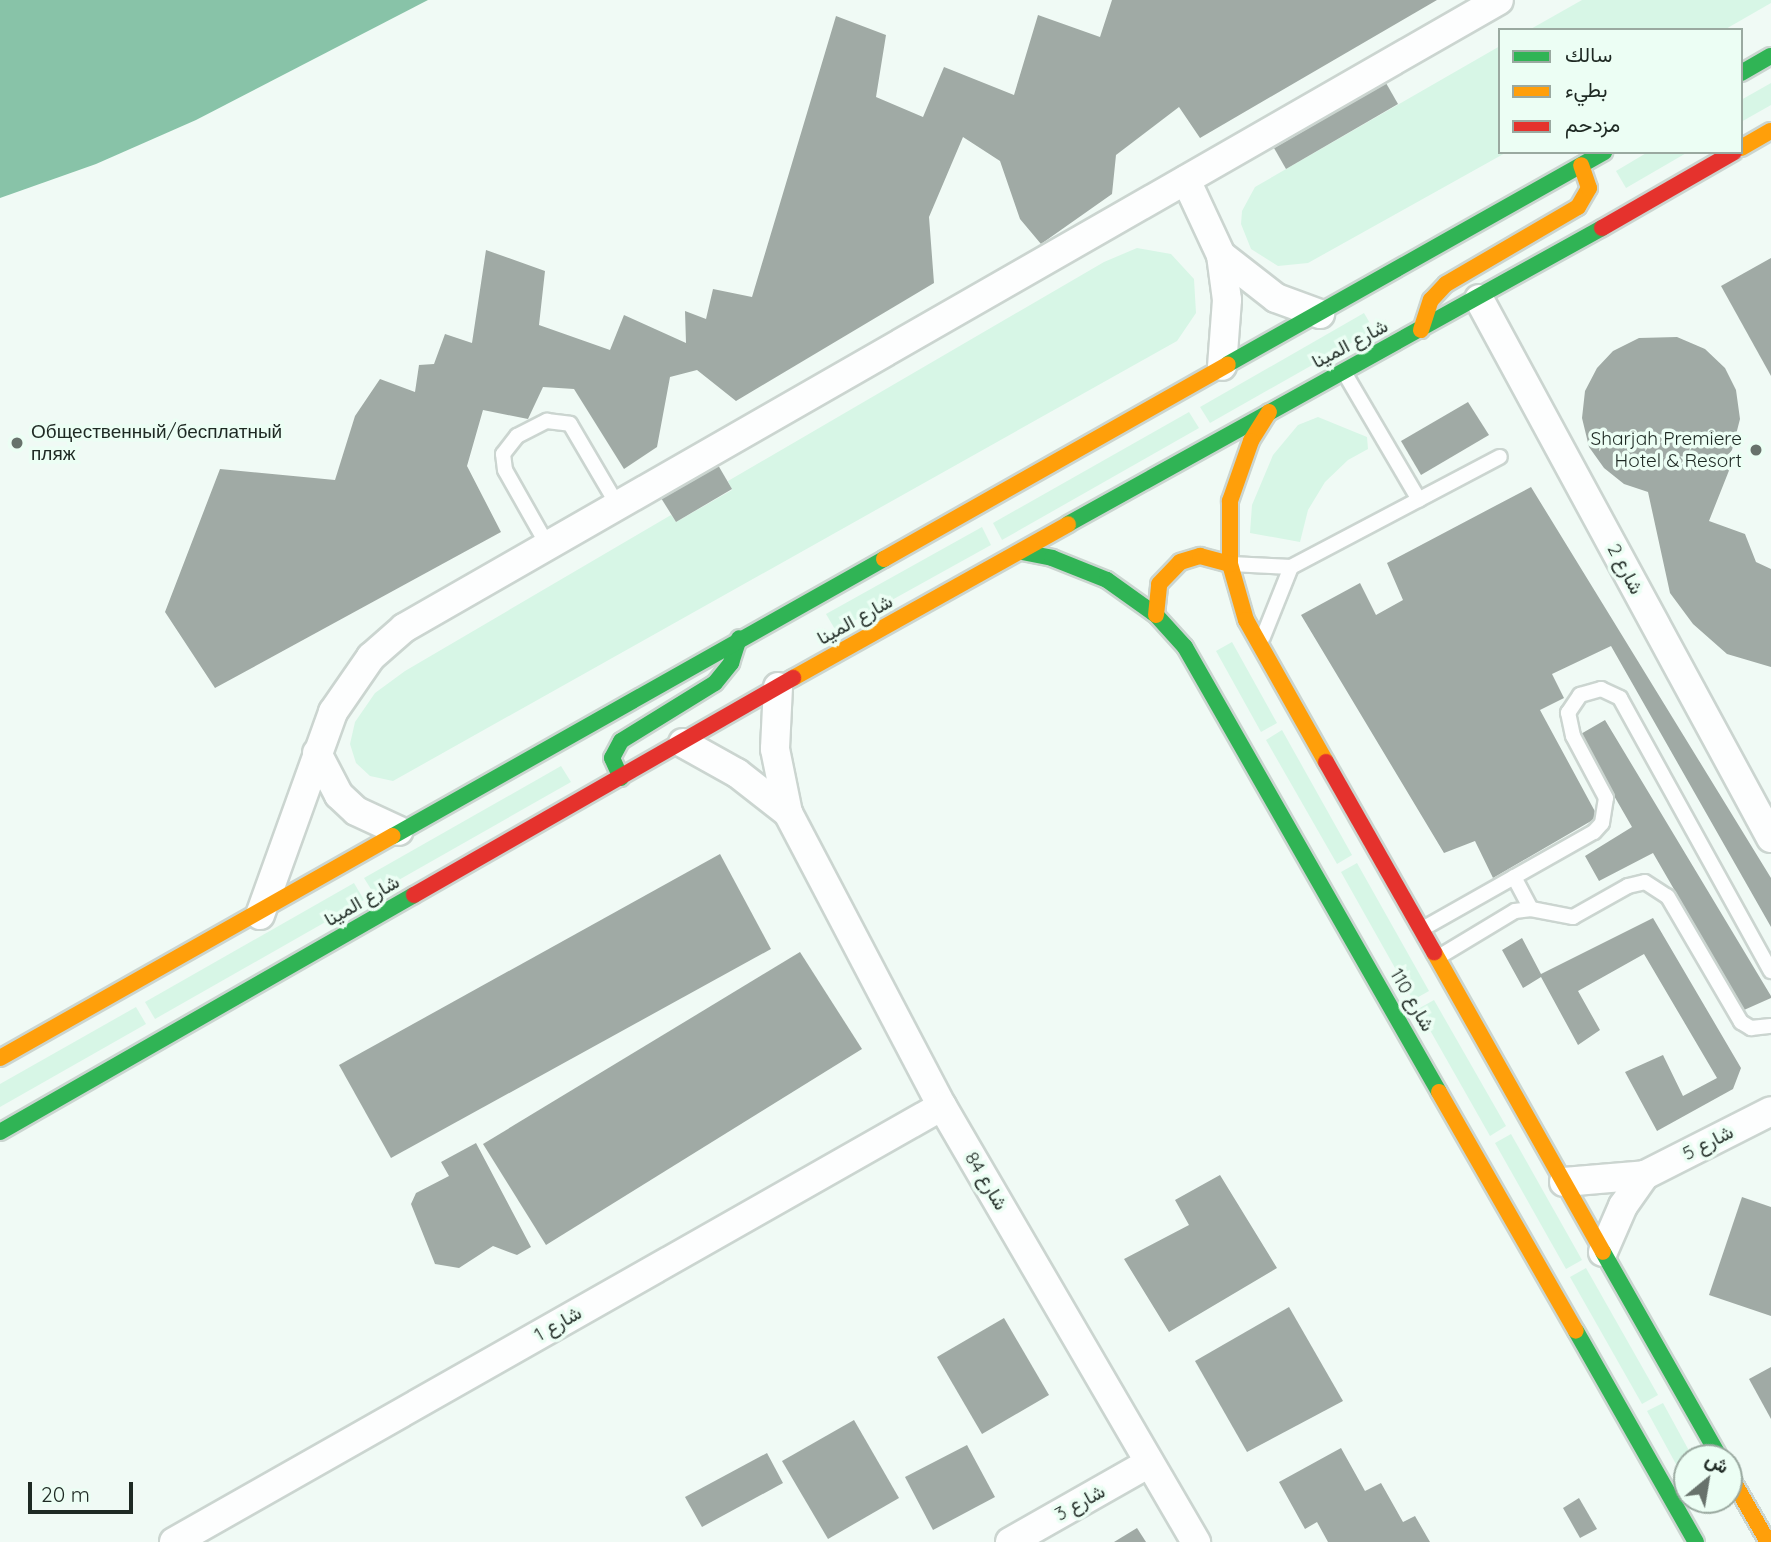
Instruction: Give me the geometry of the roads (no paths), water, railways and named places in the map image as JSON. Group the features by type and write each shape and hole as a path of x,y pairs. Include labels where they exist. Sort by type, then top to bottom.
{"main road":[{"path":"1743,72 1771,56"},
{"path":"1743,147 1771,131"},
{"path":"0,1058 260,915 399,831 1600,154"},
{"name":"شارع المينا","path":"0,1132 778,687 1270,410 1479,299 1731,154"},
{"path":"1421,330 1431,300 1446,284 1578,207 1589,188 1581,165"},
{"path":"1270,410 1238,470 1230,501 1230,564 1245,620 1712,1444"},
{"name":"شارع 110","path":"1022,552 1052,558 1107,580 1156,615 1185,647 1696,1542"},
{"path":"1156,615 1159,584 1180,562 1200,556 1230,564"},
{"path":"621,778 612,758 621,741 715,683 731,663 739,638"},
{"path":"1743,1498 1768,1542"}],"street":[{"path":"260,915 317,753 344,692 386,642 617,504 1499,0"},
{"path":"1186,180 1221,255 1227,300 1222,366"},
{"path":"1221,255 1276,298 1320,314"},
{"name":"شارع 2","path":"1479,299 1771,838"},
{"name":"شارع 84","path":"778,687 775,749 788,813 942,1106 1196,1542"},
{"name":"شارع 84","path":"683,743 737,773 788,813"},
{"path":"317,753 339,795 356,811 399,831"},
{"name":"شارع 1","path":"174,1542 942,1106"},
{"name":"شارع 5","path":"1564,1182 1645,1175 1771,1111"},
{"name":"شارع 5","path":"1603,1252 1623,1206 1645,1175"},
{"name":"شارع 3","path":"1010,1542 1149,1464"}],"lane":[{"path":"1343,371 1419,500"},
{"path":"548,546 505,470 503,454 517,436 547,421 570,424 617,504"},
{"path":"1230,564 1291,567 1500,457"},
{"path":"1260,647 1291,567"},
{"path":"1420,930 1602,823 1606,798 1573,736 1568,713 1580,695 1591,690 1611,692 1620,698 1771,971"},
{"path":"1514,877 1531,909"},
{"path":"1437,958 1514,911 1531,909 1573,917 1636,883 1654,885 1668,897 1741,1022 1751,1028 1771,1026"}],"place":[{"name":"Общественный/бесплатный пляж","path":"17,443"},
{"name":"Sharjah Premiere Hotel & Resort","path":"1756,450"}]}
